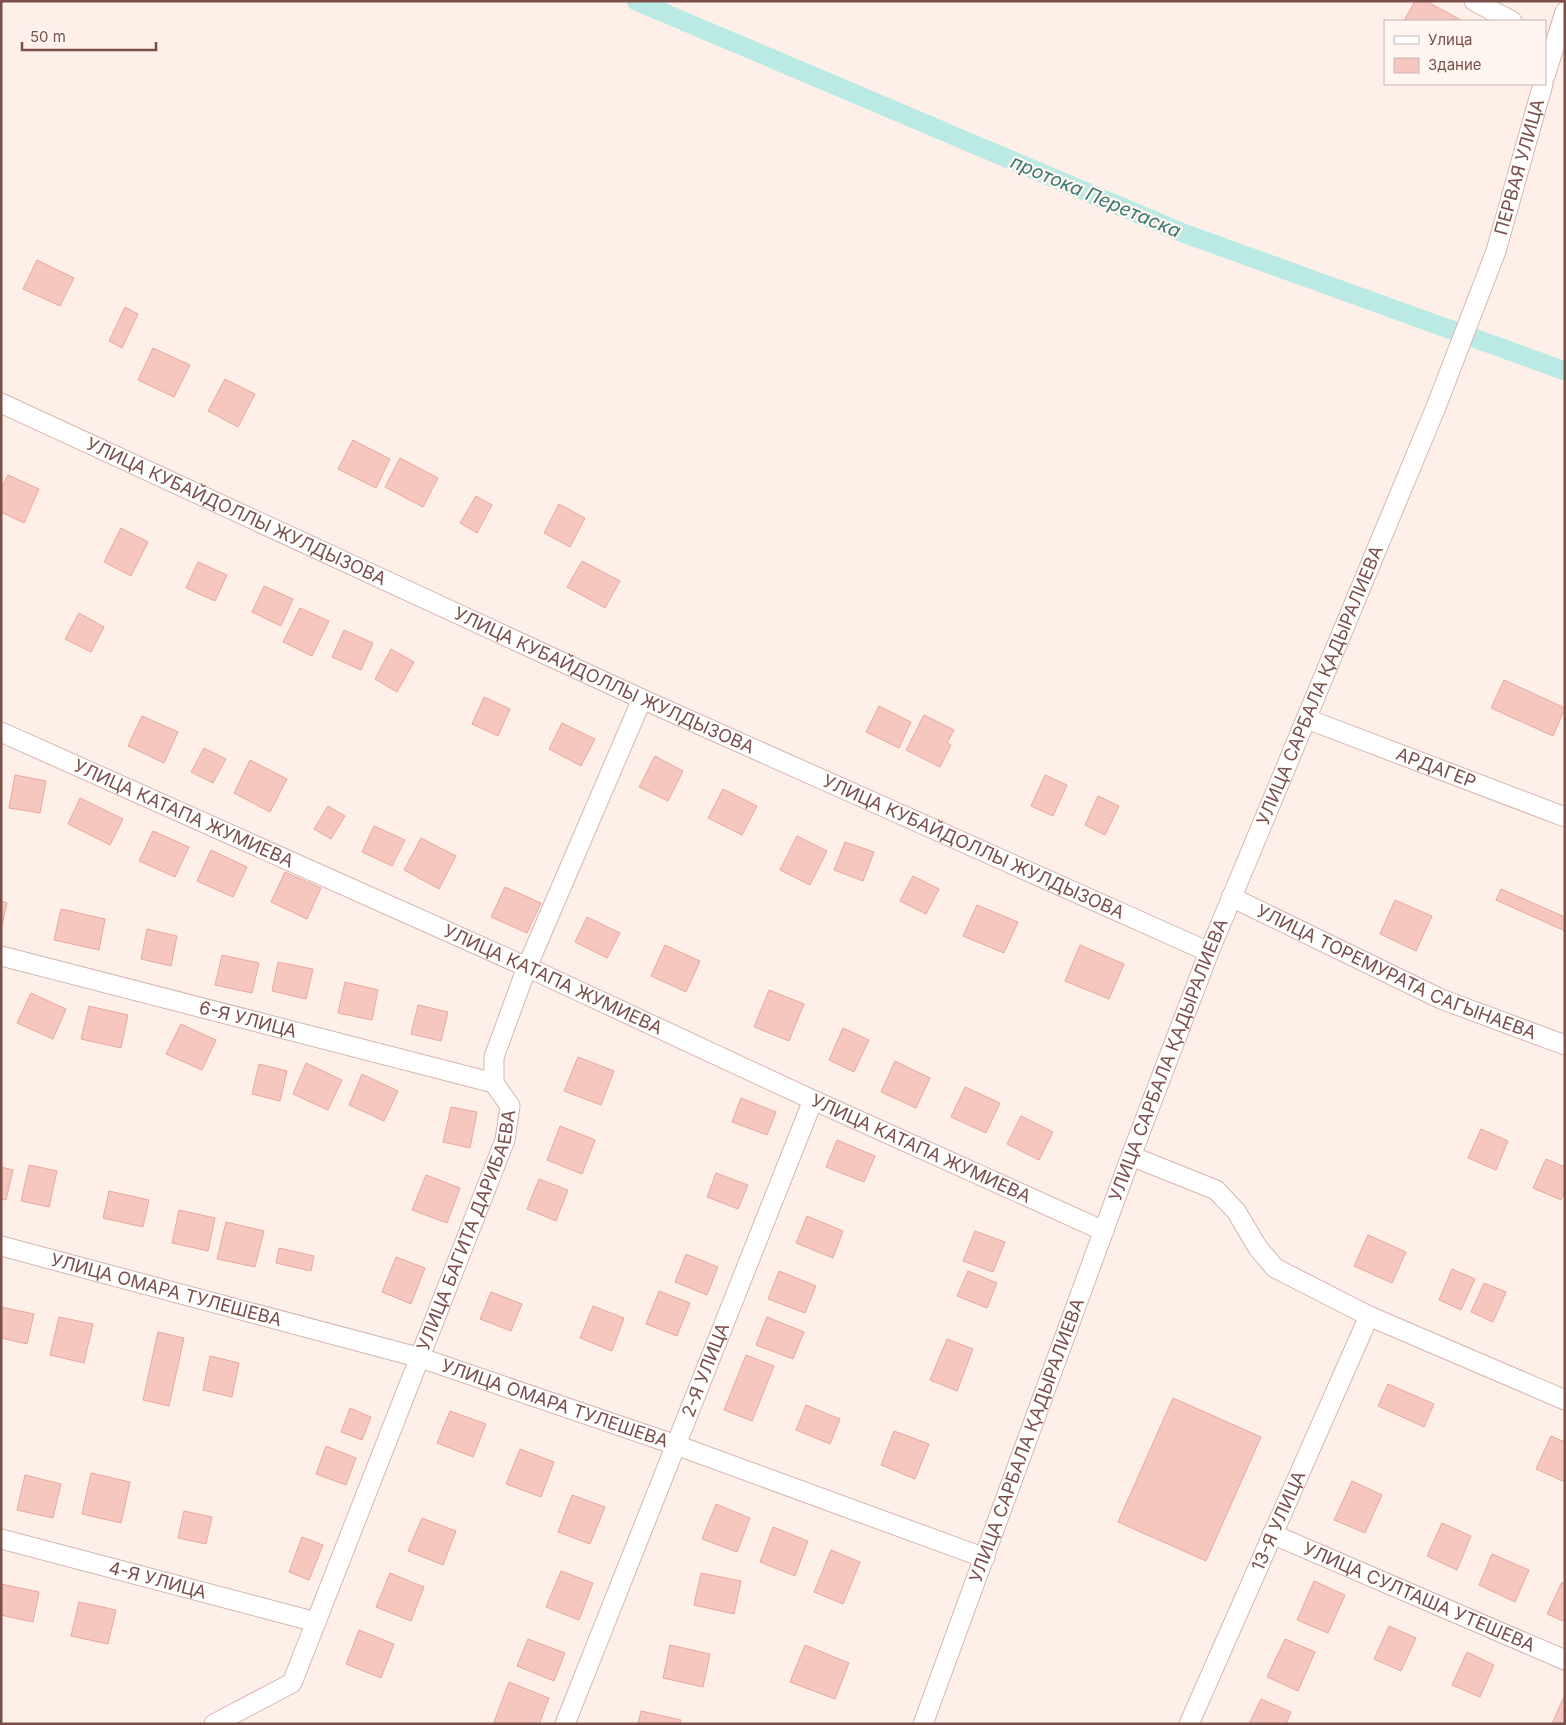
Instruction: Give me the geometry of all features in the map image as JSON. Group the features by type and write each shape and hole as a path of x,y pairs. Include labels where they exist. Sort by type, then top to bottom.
{"street":[{"path":"1474,1 1510,20"},
{"name":"ПЕРВАЯ УЛИЦА","path":"1546,67 1549,41 1565,12"},
{"name":"ПЕРВАЯ УЛИЦА","path":"1436,407 1496,251 1542,85"},
{"name":"УЛИЦА КУБАЙДОЛЛЫ ЖУЛДЫЗОВА","path":"1,403 642,699 1209,952"},
{"name":"УЛИЦА САРБАЛА ҚАДЫРАЛИЕВА","path":"923,1724 1131,1156 1209,952 1436,407"},
{"name":"УЛИЦА БАГИТА ДАРИБАЕВА","path":"214,1724 292,1683 505,1140 510,1106 494,1083 494,1056 527,967 642,699"},
{"name":"АРДАГЕР","path":"1307,719 1565,817"},
{"name":"УЛИЦА КАТАПА ЖУМИЕВА","path":"1,732 527,967 813,1100 1104,1231"},
{"name":"УЛИЦА ТОРЕМУРАТА САГЫНАЕВА","path":"1231,897 1441,999 1565,1045"},
{"name":"6-Я УЛИЦА","path":"1,956 494,1083"},
{"name":"2-Я УЛИЦА","path":"566,1724 813,1100"},
{"path":"1131,1156 1216,1190 1236,1211 1258,1248 1275,1268 1369,1316 1565,1400"},
{"name":"УЛИЦА ОМАРА ТУЛЕШЕВА","path":"1,1246 421,1358 676,1445 985,1558"},
{"name":"13-Я УЛИЦА","path":"1189,1724 1369,1316"},
{"name":"УЛИЦА СУЛТАША УТЕШЕВА","path":"1272,1534 1565,1660"},
{"name":"4-Я УЛИЦА","path":"1,1538 316,1622"}],"building":[{"path":"1415,1 1426,1 1461,20 1405,20"},
{"path":"37,260 74,278 60,306 23,289"},
{"path":"125,307 138,314 122,348 109,341"},
{"path":"153,348 190,365 174,397 138,380"},
{"path":"225,379 255,394 238,427 208,411"},
{"path":"353,440 390,459 376,488 338,469"},
{"path":"400,458 438,478 423,507 385,487"},
{"path":"8,475 39,489 24,523 1,512 1,489"},
{"path":"476,496 492,505 477,533 460,523"},
{"path":"559,504 585,518 570,547 544,533"},
{"path":"121,528 148,542 131,576 104,562"},
{"path":"582,561 620,581 605,608 567,587"},
{"path":"198,562 227,575 215,601 186,588"},
{"path":"264,586 293,599 281,626 252,612"},
{"path":"300,608 329,621 312,656 283,642"},
{"path":"79,613 104,627 91,652 65,639"},
{"path":"344,630 373,643 361,670 332,657"},
{"path":"391,649 414,662 397,692 375,679"},
{"path":"1504,680 1565,708 1553,736 1491,708"},
{"path":"484,697 510,709 498,736 472,724"},
{"path":"879,706 911,722 899,748 866,732"},
{"path":"924,715 954,730 947,743 951,745 940,767 906,750"},
{"path":"142,716 178,732 164,763 128,746"},
{"path":"562,723 595,739 581,766 549,749"},
{"path":"204,748 226,759 213,783 191,772"},
{"path":"655,756 683,771 668,801 639,787"},
{"path":"250,760 287,779 270,812 234,793"},
{"path":"15,775 46,781 40,813 9,808"},
{"path":"1045,775 1067,785 1053,816 1031,806"},
{"path":"723,789 757,806 742,835 708,818"},
{"path":"1098,796 1119,806 1105,835 1085,825"},
{"path":"80,798 123,819 110,845 68,824"},
{"path":"328,806 345,816 331,839 314,829"},
{"path":"374,826 405,840 392,866 362,852"},
{"path":"153,831 189,847 175,877 139,861"},
{"path":"797,836 827,851 810,885 780,870"},
{"path":"421,838 456,856 439,889 404,870"},
{"path":"845,842 874,852 863,881 834,870"},
{"path":"211,850 247,867 233,897 197,881"},
{"path":"285,872 321,888 307,919 271,902"},
{"path":"913,876 939,889 926,914 900,901"},
{"path":"505,887 541,903 527,933 491,917"},
{"path":"1501,889 1565,917 1565,931 1496,900"},
{"path":"1395,900 1432,916 1416,951 1380,934"},
{"path":"1,901 7,903 1,930"},
{"path":"977,905 1018,922 1004,953 963,936"},
{"path":"61,909 105,919 99,950 54,940"},
{"path":"587,917 620,933 607,958 575,942"},
{"path":"147,929 177,936 171,966 141,959"},
{"path":"665,945 700,961 686,992 651,976"},
{"path":"1080,945 1124,964 1109,999 1065,981"},
{"path":"222,955 259,963 252,993 215,985"},
{"path":"278,962 313,969 306,999 272,991"},
{"path":"345,982 378,990 372,1020 338,1013"},
{"path":"769,990 804,1004 789,1041 754,1027"},
{"path":"31,993 66,1009 53,1039 17,1023"},
{"path":"418,1005 448,1012 441,1041 411,1034"},
{"path":"89,1006 128,1015 121,1048 81,1039"},
{"path":"181,1024 216,1040 202,1070 166,1054"},
{"path":"843,1028 869,1040 854,1072 829,1060"},
{"path":"578,1057 614,1071 601,1105 564,1091"},
{"path":"895,1061 930,1078 916,1108 881,1092"},
{"path":"306,1063 342,1080 328,1110 293,1094"},
{"path":"259,1064 287,1071 280,1101 252,1094"},
{"path":"362,1074 398,1091 384,1121 349,1105"},
{"path":"965,1087 1000,1103 986,1133 951,1117"},
{"path":"741,1098 776,1112 767,1135 732,1122"},
{"path":"451,1107 477,1112 470,1148 443,1142"},
{"path":"1021,1116 1053,1132 1039,1160 1007,1144"},
{"path":"560,1126 595,1140 582,1174 547,1160"},
{"path":"1481,1129 1508,1141 1496,1170 1468,1158"},
{"path":"837,1140 875,1156 864,1182 826,1167"},
{"path":"1546,1159 1565,1167 1565,1191 1561,1200 1533,1188"},
{"path":"29,1165 57,1171 49,1207 21,1201"},
{"path":"1,1167 13,1170 6,1200 1,1199"},
{"path":"716,1173 748,1185 738,1209 707,1197"},
{"path":"426,1175 460,1188 447,1223 412,1210"},
{"path":"539,1179 568,1190 556,1221 527,1209"},
{"path":"109,1191 149,1200 143,1227 103,1218"},
{"path":"179,1210 215,1218 208,1251 172,1243"},
{"path":"807,1216 843,1231 833,1258 796,1243"},
{"path":"226,1222 264,1231 255,1267 217,1259"},
{"path":"975,1231 1005,1242 993,1272 963,1261"},
{"path":"1368,1235 1406,1252 1392,1283 1354,1266"},
{"path":"279,1248 314,1256 311,1271 276,1263"},
{"path":"686,1254 718,1267 707,1295 675,1282"},
{"path":"396,1257 425,1268 411,1304 382,1292"},
{"path":"1452,1269 1475,1279 1461,1310 1439,1300"},
{"path":"779,1271 816,1286 805,1313 768,1299"},
{"path":"968,1271 997,1283 987,1308 957,1296"},
{"path":"1484,1283 1506,1292 1493,1322 1471,1312"},
{"path":"659,1291 690,1303 677,1336 646,1324"},
{"path":"491,1292 522,1304 511,1331 480,1319"},
{"path":"593,1306 624,1318 612,1351 580,1338"},
{"path":"1,1307 34,1314 27,1344 1,1338"},
{"path":"59,1317 93,1324 84,1363 50,1355"},
{"path":"767,1317 804,1332 793,1359 756,1345"},
{"path":"158,1332 184,1338 169,1406 143,1400"},
{"path":"947,1339 973,1349 957,1391 930,1380"},
{"path":"746,1355 774,1366 752,1421 724,1410"},
{"path":"210,1356 239,1363 232,1397 203,1390"},
{"path":"1388,1384 1434,1404 1424,1427 1378,1406"},
{"path":"1173,1398 1261,1437 1206,1561 1118,1522"},
{"path":"806,1405 840,1419 830,1444 796,1430"},
{"path":"350,1408 371,1417 362,1440 341,1432"},
{"path":"450,1411 486,1424 473,1457 437,1443"},
{"path":"894,1431 929,1444 915,1479 881,1465"},
{"path":"1551,1436 1565,1442 1565,1482 1536,1469"},
{"path":"326,1446 356,1458 346,1485 316,1474"},
{"path":"520,1449 554,1462 541,1497 506,1484"},
{"path":"91,1473 130,1482 121,1523 82,1514"},
{"path":"25,1475 61,1484 53,1518 17,1510"},
{"path":"1352,1481 1382,1495 1365,1533 1334,1520"},
{"path":"572,1495 605,1507 590,1544 558,1532"},
{"path":"716,1504 750,1518 737,1552 702,1539"},
{"path":"184,1511 212,1517 206,1544 178,1538"},
{"path":"422,1518 456,1531 443,1565 408,1551"},
{"path":"1442,1523 1471,1536 1457,1570 1427,1556"},
{"path":"773,1527 808,1541 795,1576 760,1562"},
{"path":"302,1537 323,1545 309,1580 289,1572"},
{"path":"831,1550 860,1562 843,1604 814,1592"},
{"path":"1492,1554 1529,1570 1515,1602 1479,1585"},
{"path":"561,1571 593,1583 579,1620 546,1607"},
{"path":"390,1573 424,1587 411,1621 376,1607"},
{"path":"701,1573 741,1581 734,1614 694,1605"},
{"path":"1314,1581 1345,1595 1328,1633 1297,1620"},
{"path":"1562,1582 1565,1584 1565,1622 1547,1614"},
{"path":"1,1584 39,1592 33,1622 1,1615"},
{"path":"79,1602 116,1610 108,1644 71,1636"},
{"path":"1389,1626 1416,1638 1401,1671 1374,1659"},
{"path":"359,1630 394,1644 381,1678 346,1664"},
{"path":"528,1639 565,1653 554,1681 517,1666"},
{"path":"1285,1639 1315,1652 1298,1691 1267,1677"},
{"path":"670,1645 710,1654 703,1687 663,1678"},
{"path":"805,1645 849,1663 835,1699 790,1682"},
{"path":"1467,1652 1494,1665 1480,1697 1452,1685"},
{"path":"509,1682 549,1698 539,1724 499,1724 494,1722"},
{"path":"1565,1694 1565,1724 1552,1724"},
{"path":"1261,1699 1291,1712 1286,1724 1249,1724"},
{"path":"641,1711 681,1720 680,1724 638,1724"}],"waterway":[{"name":"протока Перетаска","path":"636,1 1183,233 1565,371"}]}
